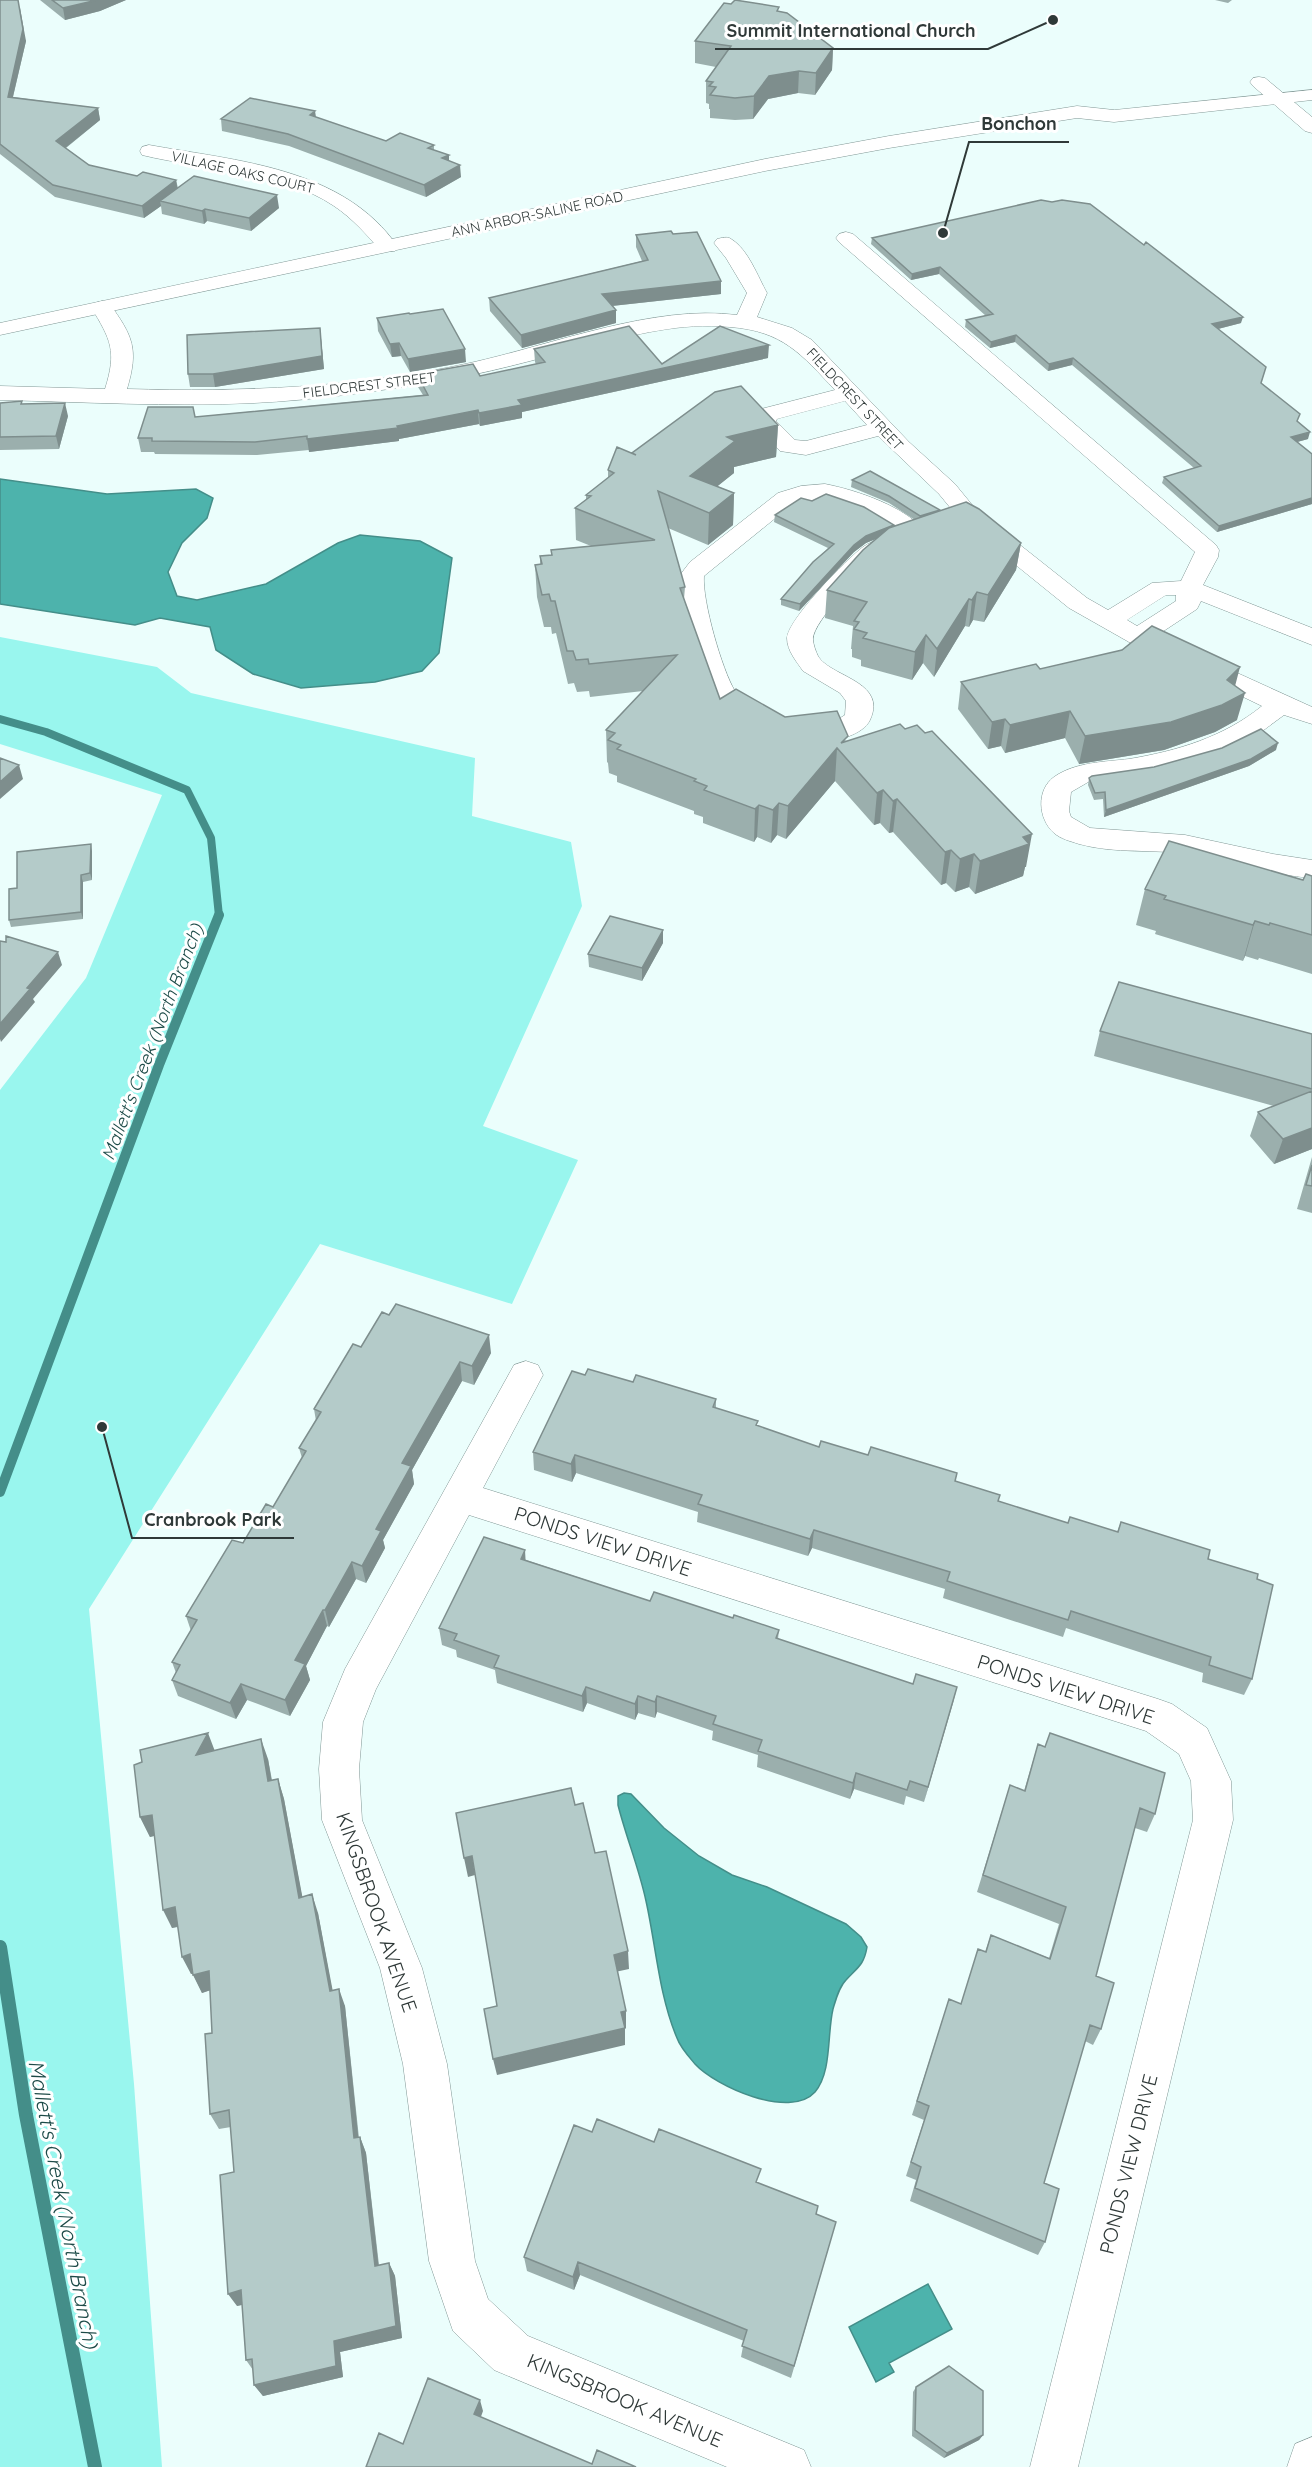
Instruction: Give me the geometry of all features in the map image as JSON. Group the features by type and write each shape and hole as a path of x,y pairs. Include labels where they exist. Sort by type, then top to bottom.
{"street":[{"path":"1238,84 1259,82 1279,89 1312,127"},
{"name":"ANN ARBOR-SALINE ROAD","path":"0,329 765,165 889,141 1077,112 1114,116 1279,89 1312,95"},
{"name":"ANN ARBOR-SALINE ROAD","path":"1077,112 1092,100 1114,98"},
{"name":"VILLAGE OAKS COURT","path":"149,151 275,177 321,191 348,207 368,223 388,247"},
{"path":"846,238 1207,550 1190,588 1188,604 1138,637"},
{"path":"724,243 735,255 757,292 744,322"},
{"path":"102,308 124,345 124,364 114,395"},
{"name":"FIELDCREST STREET","path":"0,393 253,396 356,388 469,370 651,324 690,320 744,322 784,333 804,345 901,447 946,489 970,517 1078,603 1108,621"},
{"path":"850,393 769,414 764,422 788,446 806,448 884,427"},
{"path":"932,529 894,518 847,494 825,491 801,493 786,498 699,567 692,575 691,587 716,678 724,695 741,711 781,735 802,738 822,736 843,730 858,718 859,700 849,687 812,666 804,654 800,638 806,622 855,566 874,550 970,517"},
{"path":"1108,621 1161,588 1190,588 1312,637"},
{"path":"1108,621 1280,704 1312,716"},
{"path":"1280,704 1264,719 1208,749 1173,759 1077,775 1062,783 1056,794 1054,807 1058,820 1065,828 1086,837 1180,843 1312,869"},
{"name":"KINGSBROOK AVENUE","path":"526,1375 359,1682 343,1722 339,1769 342,1820 401,1968 424,2064 452,2261 470,2314 511,2353 787,2467"},
{"name":"PONDS VIEW DRIVE","path":"460,1496 1158,1717 1193,1741 1211,1781 1213,1820 1054,2467"},
{"path":"1311,2467 1312,2461"}],"shaded area":[{"path":"0,479 107,494 196,489 213,498 207,518 182,543 168,572 177,596 197,600 266,584 338,543 360,535 420,541 452,558 439,653 422,671 375,682 301,688 253,674 216,650 210,627 160,618 135,625 0,604"},
{"path":"0,637 157,667 191,693 475,758 472,816 571,842 582,906 483,1126 578,1160 512,1304 320,1244 89,1609 134,2084 162,2467 0,2467 0,1090 86,978 162,795 0,744"},
{"path":"624,1793 631,1794 664,1828 699,1856 732,1875 767,1887 846,1924 861,1937 867,1947 862,1962 844,1983 837,1997 831,2019 827,2064 820,2084 815,2092 803,2100 789,2103 771,2101 735,2090 705,2073 680,2045 666,2005 643,1889 618,1805 618,1796"},
{"path":"928,2284 952,2329 889,2363 894,2372 876,2382 849,2327"}],"building":[{"path":"0,0 18,0 23,29 8,97 98,108 56,141 89,165 137,176 143,172 176,180 142,206 53,185 0,144"},
{"path":"52,0 97,0 63,8"},
{"path":"735,0 779,7 777,11 787,13 833,48 816,73 799,71 769,76 754,96 735,98 710,95 716,87 709,86 713,82 706,81 731,46 695,41 724,3 731,4"},
{"path":"250,98 315,111 310,115 386,141 400,133 434,145 428,148 449,155 442,158 460,165 424,185 288,134 221,119"},
{"path":"194,176 277,195 249,218 205,209 202,211 160,201"},
{"path":"1041,200 1090,204 1144,245 1146,242 1243,317 1212,324 1266,367 1261,383 1300,414 1297,421 1310,432 1291,437 1312,454 1312,498 1219,526 1164,477 1201,466 1073,358 1049,364 1016,335 991,342 966,320 993,314 940,267 912,274 872,238"},
{"path":"671,231 673,234 697,232 721,281 602,294 616,310 521,335 489,298 648,260 636,235"},
{"path":"443,309 465,349 408,359 399,343 390,344 377,318 409,313"},
{"path":"629,326 662,364 720,326 769,345 518,400 522,405 479,413 478,410 397,426 398,428 307,439 307,436 255,442 152,441 152,438 138,438 148,407 193,407 195,417 428,395 417,374 473,364 480,376 545,362 534,349"},
{"path":"320,328 322,356 213,374 188,374 187,335"},
{"path":"741,386 778,425 727,437 735,441 690,476 734,493 709,513 658,491 685,587 680,588 720,699 736,689 785,717 837,711 848,736 841,743 900,724 905,729 917,725 925,733 932,731 1032,834 1023,837 1029,844 980,861 974,854 960,859 951,850 945,852 897,799 893,801 883,790 877,793 837,748 788,806 779,803 773,810 759,805 755,809 704,790 707,786 694,781 696,779 617,749 621,745 608,740 615,733 606,730 677,655 589,664 588,659 576,660 573,651 567,651 555,601 551,601 549,594 542,595 535,565 542,564 540,556 552,555 551,550 655,540 575,508 591,496 586,495 614,473 608,470 617,447 636,455 632,453 715,392"},
{"path":"22,401 21,404 65,403 56,436 0,437 0,403"},
{"path":"870,471 940,510 920,516 889,496 852,480"},
{"path":"826,494 864,507 894,525 866,536 854,545 800,604 781,599 813,562 834,544 775,515 801,498 812,501"},
{"path":"966,502 979,509 1021,543 988,595 977,592 972,600 969,599 937,649 926,635 915,652 863,638 867,633 854,629 859,622 854,621 867,602 827,590 863,550 889,528"},
{"path":"1152,626 1240,667 1227,680 1245,693 1222,705 1171,722 1085,736 1070,711 1010,725 1005,719 992,722 961,682 1036,664 1040,669 1122,650"},
{"path":"1261,729 1278,743 1251,759 1106,810 1105,792 1095,793 1089,778 1154,767 1222,748"},
{"path":"0,758 19,765 0,782"},
{"path":"1169,841 1303,880 1306,874 1312,876 1312,935 1270,923 1269,925 1255,921 1253,925 1164,899 1166,896 1145,889"},
{"path":"91,844 90,873 81,875 81,912 9,920 9,889 17,888 17,852"},
{"path":"610,916 663,930 642,968 588,954"},
{"path":"6,936 58,952 0,1024 0,941 6,942"},
{"path":"1119,982 1312,1034 1312,1089 1100,1031"},
{"path":"1312,1091 1312,1128 1283,1139 1258,1112"},
{"path":"1312,1165 1312,1186 1306,1185"},
{"path":"396,1304 489,1335 472,1366 460,1362 402,1463 411,1466 376,1529 381,1531 362,1566 352,1562 323,1610 295,1660 305,1664 285,1700 241,1684 230,1703 172,1680 180,1665 172,1662 197,1620 186,1616 232,1540 243,1543 266,1504 273,1507 306,1451 299,1448 321,1412 314,1409 353,1344 361,1347 382,1312 389,1315"},
{"path":"588,1369 633,1382 636,1375 716,1399 713,1407 758,1421 756,1425 819,1447 821,1441 868,1455 871,1447 957,1473 955,1481 1000,1495 998,1501 1068,1523 1070,1517 1118,1532 1121,1522 1210,1550 1208,1559 1258,1574 1257,1579 1273,1585 1252,1679 1209,1665 1211,1657 1071,1611 1068,1620 947,1581 950,1572 814,1530 810,1539 698,1504 702,1495 575,1455 571,1464 533,1452 572,1371 585,1375"},
{"path":"484,1537 525,1550 521,1559 650,1601 654,1592 733,1618 734,1615 779,1630 776,1638 913,1684 916,1674 957,1687 928,1787 910,1781 907,1790 856,1773 853,1783 758,1751 762,1740 713,1724 716,1716 657,1696 655,1702 638,1696 635,1704 586,1687 582,1696 494,1667 499,1656 454,1640 457,1634 439,1628"},
{"path":"208,1733 196,1755 261,1739 268,1781 278,1779 299,1898 312,1894 330,1991 339,1989 354,2138 360,2137 375,2266 389,2263 396,2326 334,2341 336,2366 254,2385 252,2359 246,2360 241,2290 228,2294 220,2175 234,2172 229,2110 210,2114 205,2034 212,2033 209,1971 193,1975 190,1954 182,1957 175,1907 163,1910 152,1815 140,1817 134,1765 142,1762 140,1750"},
{"path":"1050,1733 1165,1773 1155,1814 1140,1808 1096,1976 1114,1983 1101,2029 1090,2025 1044,2183 1059,2189 1045,2242 915,2188 921,2167 911,2162 929,2106 917,2101 949,1999 961,2004 978,1949 986,1952 991,1935 1050,1959 1066,1907 983,1875 1010,1785 1025,1791 1038,1744 1045,1747"},
{"path":"571,1788 575,1805 583,1803 595,1853 606,1851 628,1951 614,1955 626,2011 621,2012 625,2028 493,2059 484,2009 497,2006 472,1856 464,1858 456,1813"},
{"path":"597,2119 654,2142 659,2129 761,2169 756,2182 818,2206 816,2214 836,2222 794,2366 742,2346 747,2330 651,2291 578,2262 573,2277 524,2257 574,2125 592,2132"},
{"path":"949,2366 983,2391 983,2435 947,2453 915,2430 916,2387"},
{"path":"428,2378 480,2400 474,2414 592,2464 597,2450 636,2467 366,2467 379,2433 403,2444"}],"waterway":[{"name":"Mallett's Creek (North Branch)","path":"0,719 46,732 187,790 211,838 219,915"},
{"name":"Mallett's Creek (North Branch)","path":"0,1492 159,1065 219,915"},
{"name":"Mallett's Creek (North Branch)","path":"0,1947 26,2115 95,2467"}],"place":[{"name":"Summit International Church","path":"1053,20"},
{"name":"Bonchon","path":"943,233"},
{"name":"Cranbrook Park","path":"102,1427"}]}
